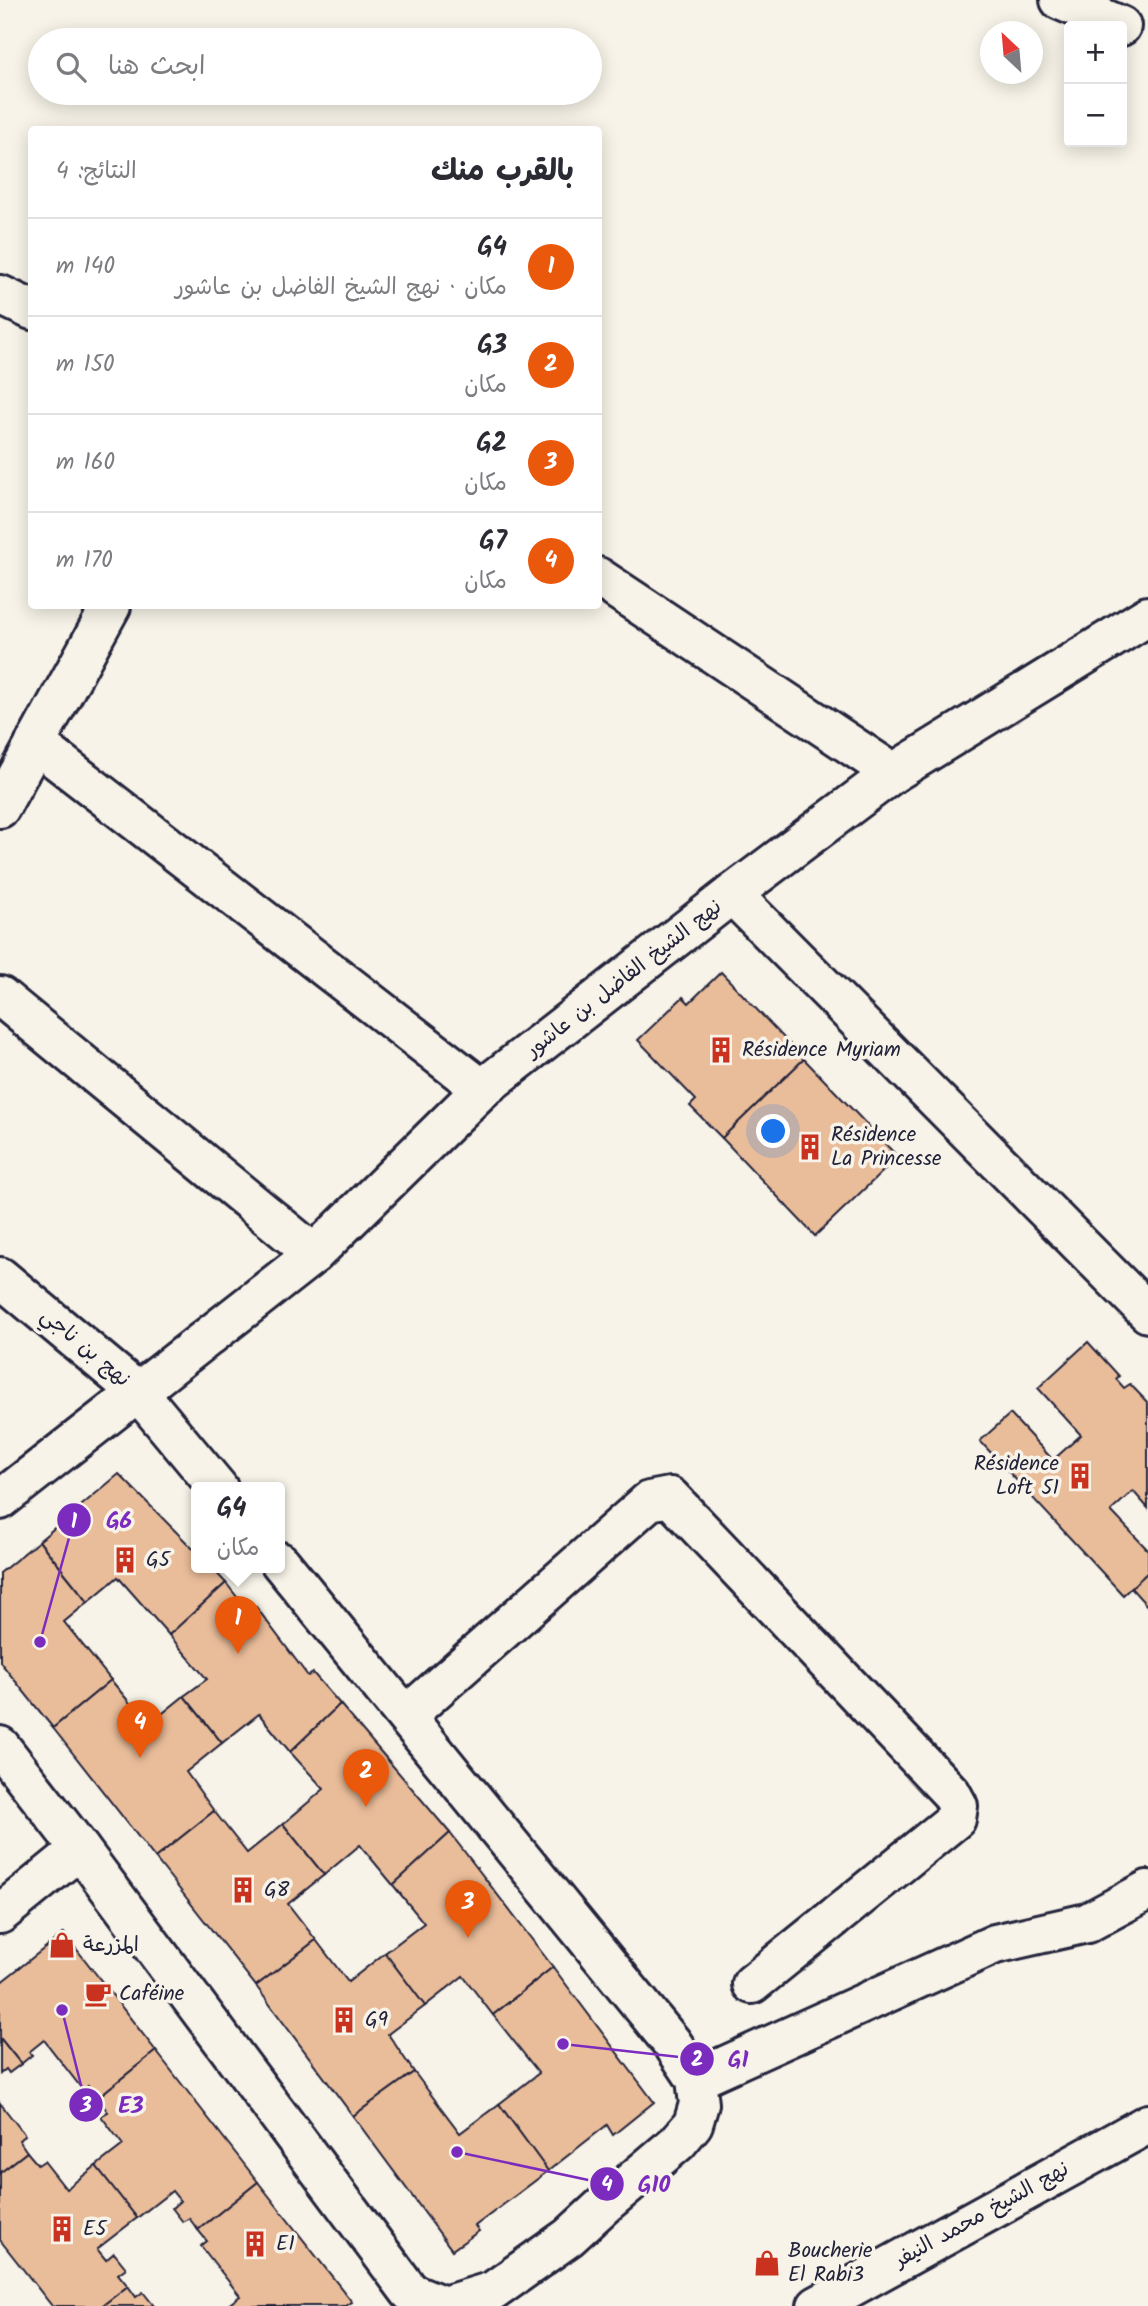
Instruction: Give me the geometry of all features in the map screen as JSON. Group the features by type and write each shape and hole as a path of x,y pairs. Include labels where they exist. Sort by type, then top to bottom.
{"street":[{"path":"1060,0 1107,21"},
{"path":"1127,29 1148,38"},
{"path":"0,295 28,308"},
{"path":"602,580 893,773"},
{"path":"0,808 109,609"},
{"name":"نهج الشيخ الفاضل بن عاشور","path":"0,1500 314,1254 482,1089 732,894 893,773 1148,616"},
{"path":"35,743 482,1089"},
{"path":"732,894 1148,1313"},
{"path":"0,996 314,1254"},
{"name":"نهج بن ناجي","path":"0,1277 139,1392 213,1482"},
{"path":"406,1716 649,1502 670,1497 951,1793 958,1806 956,1819 752,1984"},
{"path":"0,1746 410,2291 444,2306 498,2298 678,2142 694,2124 699,2104 696,2080 673,2043 285,1568"},
{"path":"0,1914 80,1849"},
{"path":"696,2080 995,1944 1087,1923 1148,1889"},
{"name":"نهج الشيخ محمد النيفر","path":"817,2306 1148,2124"}],"building":[{"name":"Résidence Myriam","path":"721,972 804,1059 722,1138 690,1106 696,1100 638,1040 683,997 689,1003"},
{"name":"Résidence La Princesse","path":"804,1059 898,1157 815,1236 722,1138"},
{"name":"Résidence Loft 51","path":"1088,1342 1119,1376 1116,1379 1124,1388 1130,1384 1148,1403 1148,1508 1133,1491 1111,1511 1148,1550 1148,1572 1123,1595 980,1441 1010,1414 1053,1460 1081,1435 1038,1388"},
{"name":"G5","path":"119,1474 191,1547 191,1573 217,1573 226,1583 169,1635 118,1577 88,1602 39,1541"},
{"path":"39,1541 88,1602 64,1622 111,1680 53,1728 0,1662 0,1573"},
{"path":"1148,1572 1148,1607 1131,1588"},
{"path":"226,1583 249,1612 256,1607 308,1676 313,1673 340,1704 290,1752 259,1714 222,1743 184,1696 207,1679 169,1635"},
{"path":"111,1680 148,1725 184,1696 222,1743 186,1772 214,1811 155,1858 53,1728"},
{"path":"340,1704 450,1833 393,1885 360,1845 324,1875 283,1824 324,1789 290,1752"},
{"name":"G8","path":"214,1811 247,1853 283,1824 324,1875 288,1904 316,1940 256,1986 155,1858"},
{"path":"450,1833 553,1967 493,2015 463,1976 425,2006 385,1953 424,1923 393,1885"},
{"path":"64,1933 156,2051 97,2098 88,2086 83,2090 44,2040 29,2052 32,2055 21,2064 0,2038 0,1983"},
{"name":"G9","path":"316,1940 348,1982 385,1953 425,2006 388,2034 414,2072 353,2116 256,1986"},
{"path":"553,1967 654,2102 613,2135 607,2125 548,2171 499,2104 539,2073 493,2015"},
{"path":"0,2038 21,2064 9,2073 6,2069 0,2074"},
{"path":"156,2051 258,2182 198,2230 189,2218 183,2222 172,2208 180,2201 172,2191 137,2218 96,2166 123,2145 101,2116 108,2112 97,2098"},
{"path":"414,2072 460,2133 499,2104 548,2171 475,2226 479,2231 452,2250 353,2116"},
{"path":"0,2103 25,2135 19,2140 27,2152 0,2173"},
{"name":"E5","path":"27,2152 38,2165 44,2161 66,2189 96,2166 137,2218 97,2249 106,2260 114,2253 126,2268 118,2274 128,2286 102,2306 52,2306 0,2240 0,2173"},
{"name":"E1","path":"258,2182 352,2302 346,2306 227,2306 240,2296 201,2246 207,2241 198,2230"},
{"path":"128,2286 136,2297 143,2292 154,2306 102,2306"}],"place":[{"name":"Résidence Myriam","path":"721,1050"},
{"name":"Résidence La Princesse","path":"810,1147"},
{"name":"Résidence Loft 51","path":"1080,1476"},
{"name":"G5","path":"125,1560"},
{"name":"G6","path":"40,1642"},
{"name":"G4","path":"238,1654"},
{"name":"G7","path":"140,1758"},
{"name":"G3","path":"366,1807"},
{"name":"G8","path":"243,1890"},
{"name":"G2","path":"468,1938"},
{"name":"المزرعة","path":"62,1945"},
{"name":"Caféine","path":"98,1994"},
{"name":"E3","path":"62,2010"},
{"name":"G9","path":"344,2020"},
{"name":"G1","path":"563,2044"},
{"name":"G10","path":"457,2152"},
{"name":"E5","path":"62,2229"},
{"name":"E1","path":"255,2244"},
{"name":"Boucherie El Rabi3","path":"767,2263"}]}
